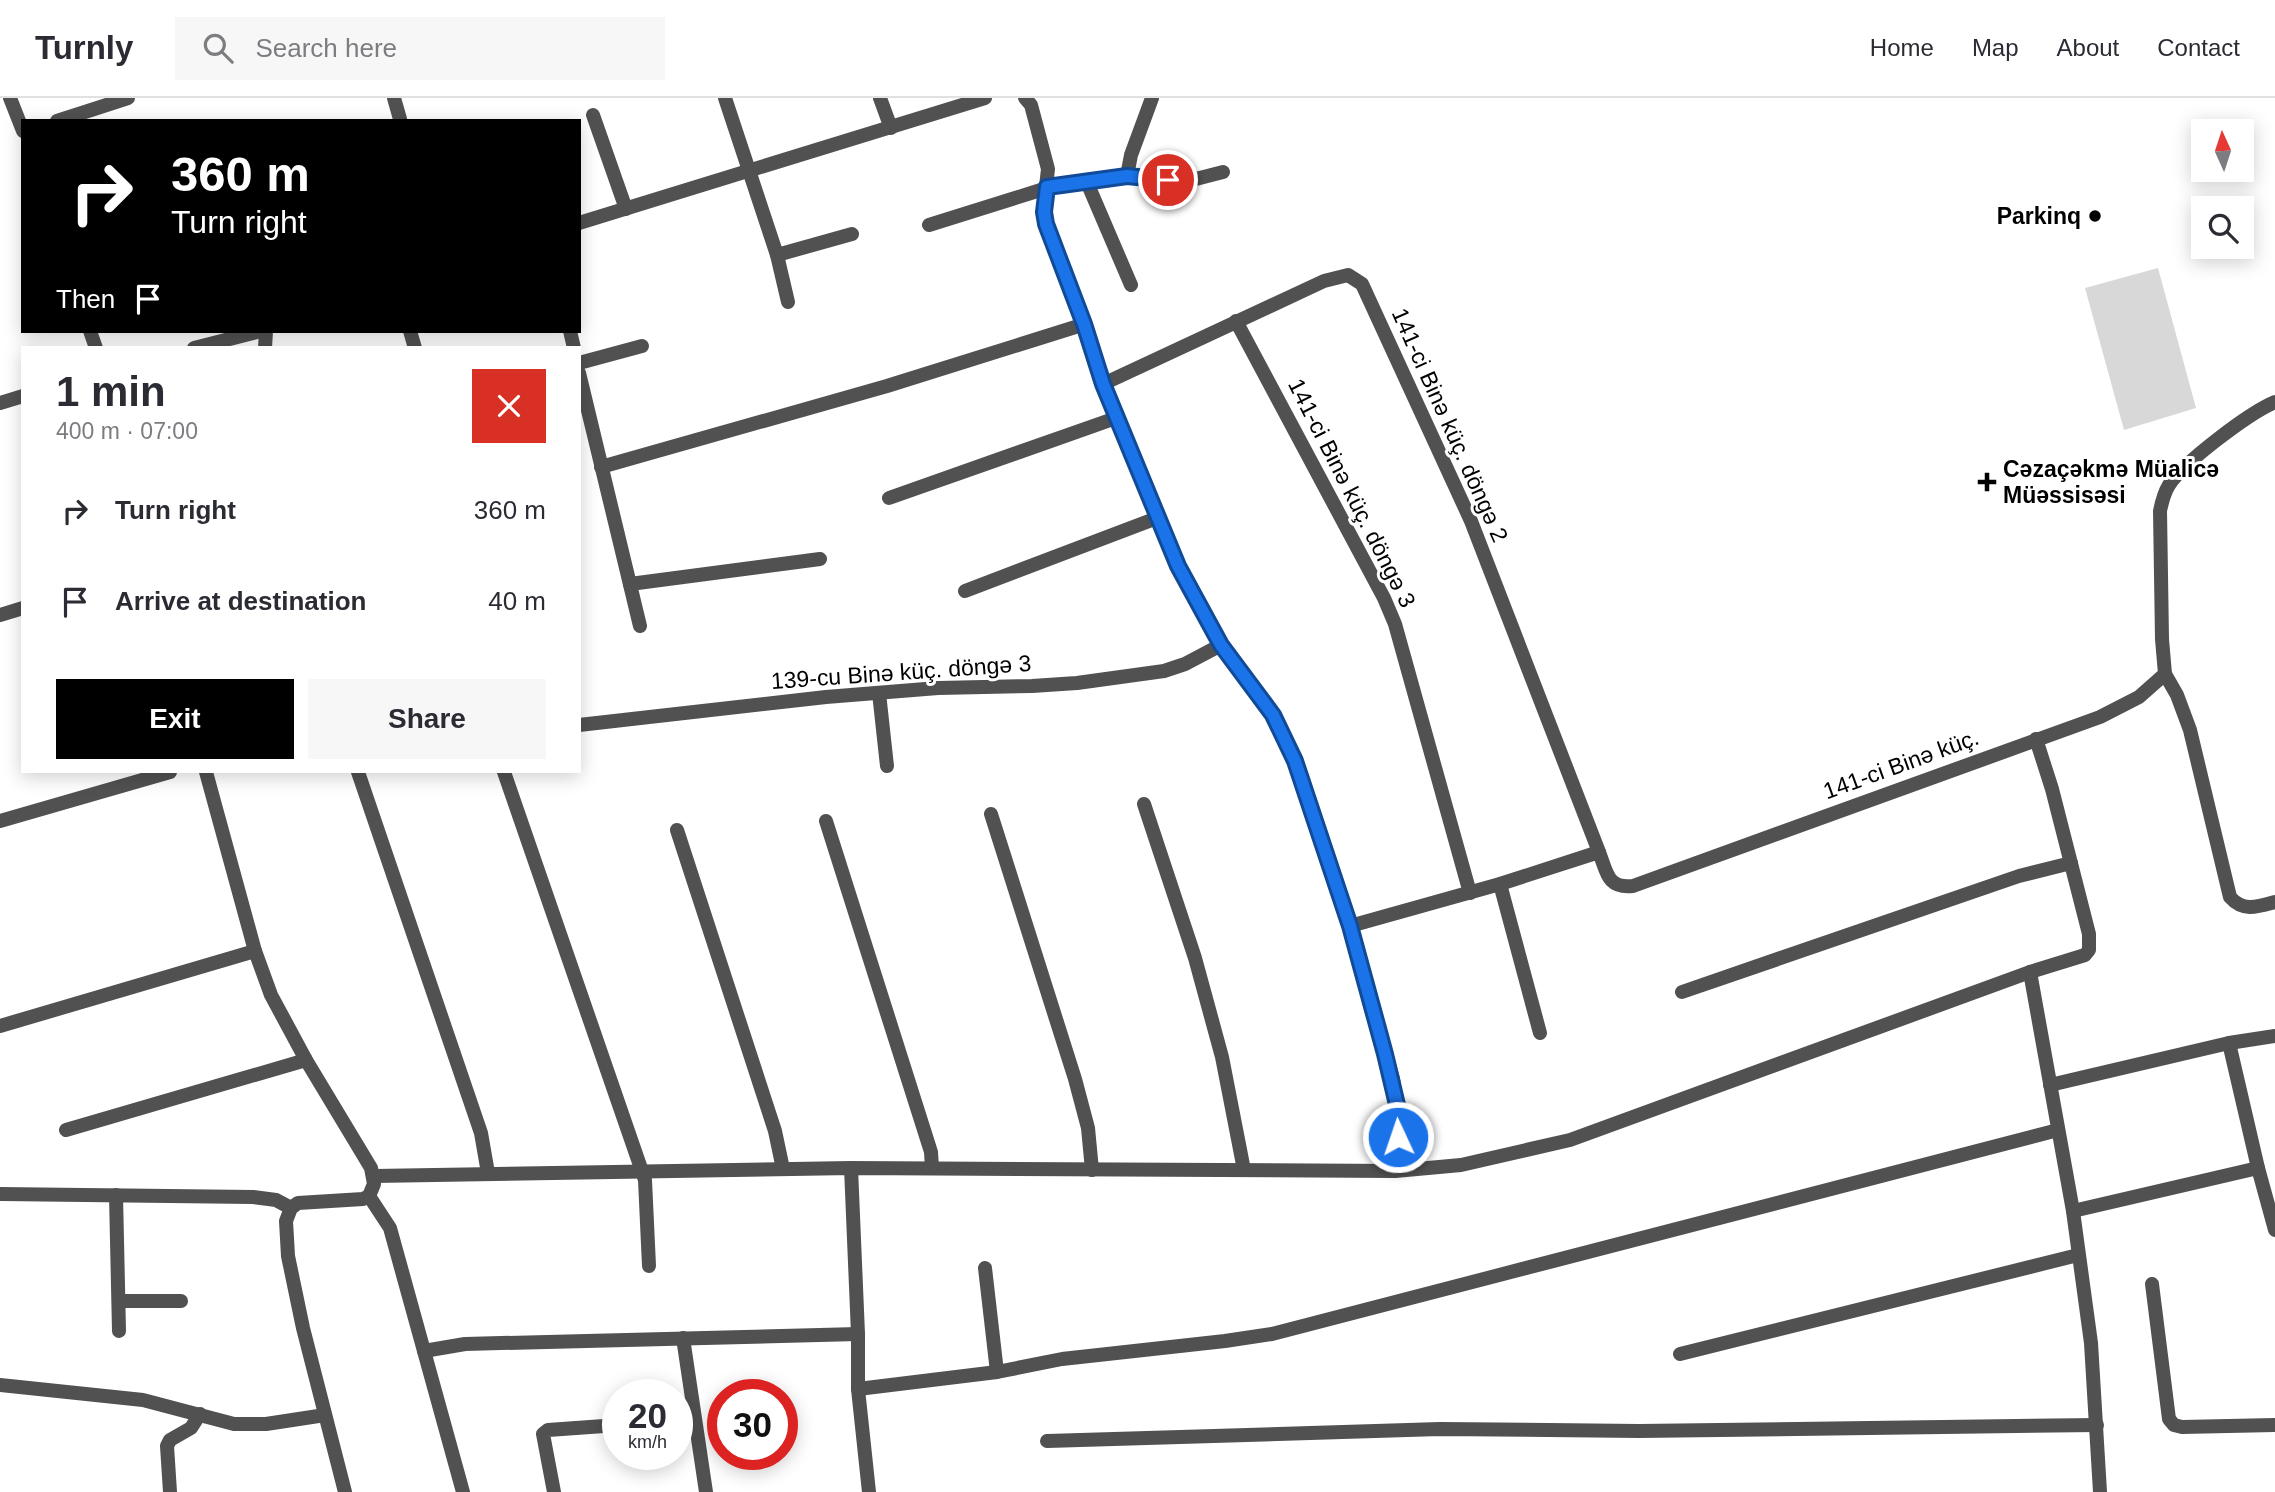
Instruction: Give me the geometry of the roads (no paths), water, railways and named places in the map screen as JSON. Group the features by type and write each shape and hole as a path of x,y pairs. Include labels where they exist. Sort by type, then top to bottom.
{"street":[{"path":"10,98 21,126"},
{"path":"63,119 128,98"},
{"path":"394,98 400,119"},
{"path":"725,98 776,255 788,302"},
{"path":"880,98 891,128"},
{"path":"581,222 985,98"},
{"path":"1026,98 1036,118 1048,169 1044,212 1046,224 1116,418 1191,594 1221,645 1273,715 1286,739 1350,926 1392,1079 1398,1109 1395,1171"},
{"path":"1127,176 1131,155 1152,98"},
{"path":"593,114 626,209"},
{"path":"929,225 1047,187 1127,176 1188,181 1223,172"},
{"path":"1086,180 1131,285"},
{"path":"776,255 852,234"},
{"name":"141-ci Binə küç. döngə 2","path":"1103,384 1324,281 1348,275 1362,284 1471,521 1598,852"},
{"name":"141-ci Binə küç. döngə 3","path":"1237,321 1392,616 1410,671 1470,893"},
{"path":"601,467 887,386 1084,324"},
{"path":"202,346 255,333"},
{"path":"581,362 642,346"},
{"path":"581,382 640,626"},
{"path":"0,403 21,397"},
{"path":"2275,402 2248,416 2182,471 2170,484 2160,510 2165,674 2177,695 2190,730 2230,897 2245,908 2275,902"},
{"path":"889,498 1116,418"},
{"path":"965,591 1157,518"},
{"path":"630,584 820,559"},
{"path":"0,615 21,609"},
{"name":"139-cu Binə küç. döngə 3","path":"581,725 826,697 938,688 1032,686 1140,675 1185,664 1221,645"},
{"name":"141-ci Binə küç.","path":"1598,852 1610,880 1622,887 1633,886 2100,718 2122,707 2165,674"},
{"path":"879,693 887,766"},
{"path":"374,1176 851,1168 1395,1171 1461,1165 1570,1140 2030,972 2085,956 2089,950 2089,934 2036,739"},
{"path":"0,821 167,773"},
{"path":"358,773 481,1133 488,1173"},
{"path":"504,773 641,1170 646,1189 649,1266"},
{"path":"206,774 255,951 271,995 306,1060 362,1149 374,1176 369,1196 354,1201 307,1201 291,1208 286,1222 290,1268 345,1492"},
{"path":"1144,804 1202,982 1222,1057 1244,1170"},
{"path":"991,814 1075,1079 1087,1128 1092,1170"},
{"path":"826,821 931,1152 932,1168"},
{"path":"677,830 775,1131 783,1169"},
{"path":"1350,926 1470,893 1598,852"},
{"path":"1682,992 2019,876 2071,863"},
{"path":"1500,884 1540,1033"},
{"path":"0,1026 255,951"},
{"path":"2030,972 2073,1211 2091,1343 2101,1492"},
{"path":"2050,1085 2228,1043 2275,1037"},
{"path":"2228,1043 2275,1230"},
{"path":"66,1130 306,1060"},
{"path":"858,1389 998,1372 1062,1359 1272,1334 2058,1130"},
{"path":"851,1168 858,1389 869,1492"},
{"path":"2073,1211 2258,1168"},
{"path":"0,1194 253,1197 276,1200 291,1208"},
{"path":"116,1195 119,1331"},
{"path":"369,1196 390,1228 463,1492"},
{"path":"1681,1354 2078,1255"},
{"path":"985,1268 998,1372"},
{"path":"2152,1284 2169,1419 2174,1425 2275,1425"},
{"path":"119,1301 181,1301"},
{"path":"424,1351 465,1344 858,1334"},
{"path":"683,1338 706,1492"},
{"path":"0,1385 143,1400 234,1423 248,1424 325,1415"},
{"path":"170,1492 167,1446 170,1440 191,1428 200,1414"},
{"path":"1047,1441 1440,1429 1639,1431 2097,1425"},
{"path":"554,1492 542,1434 548,1430 602,1426"}],"place":[{"name":"Parkinq","path":"2095,216"},
{"name":"Cəzaçəkmə Müalicə Müəssisəsi","path":"1987,482"}]}
